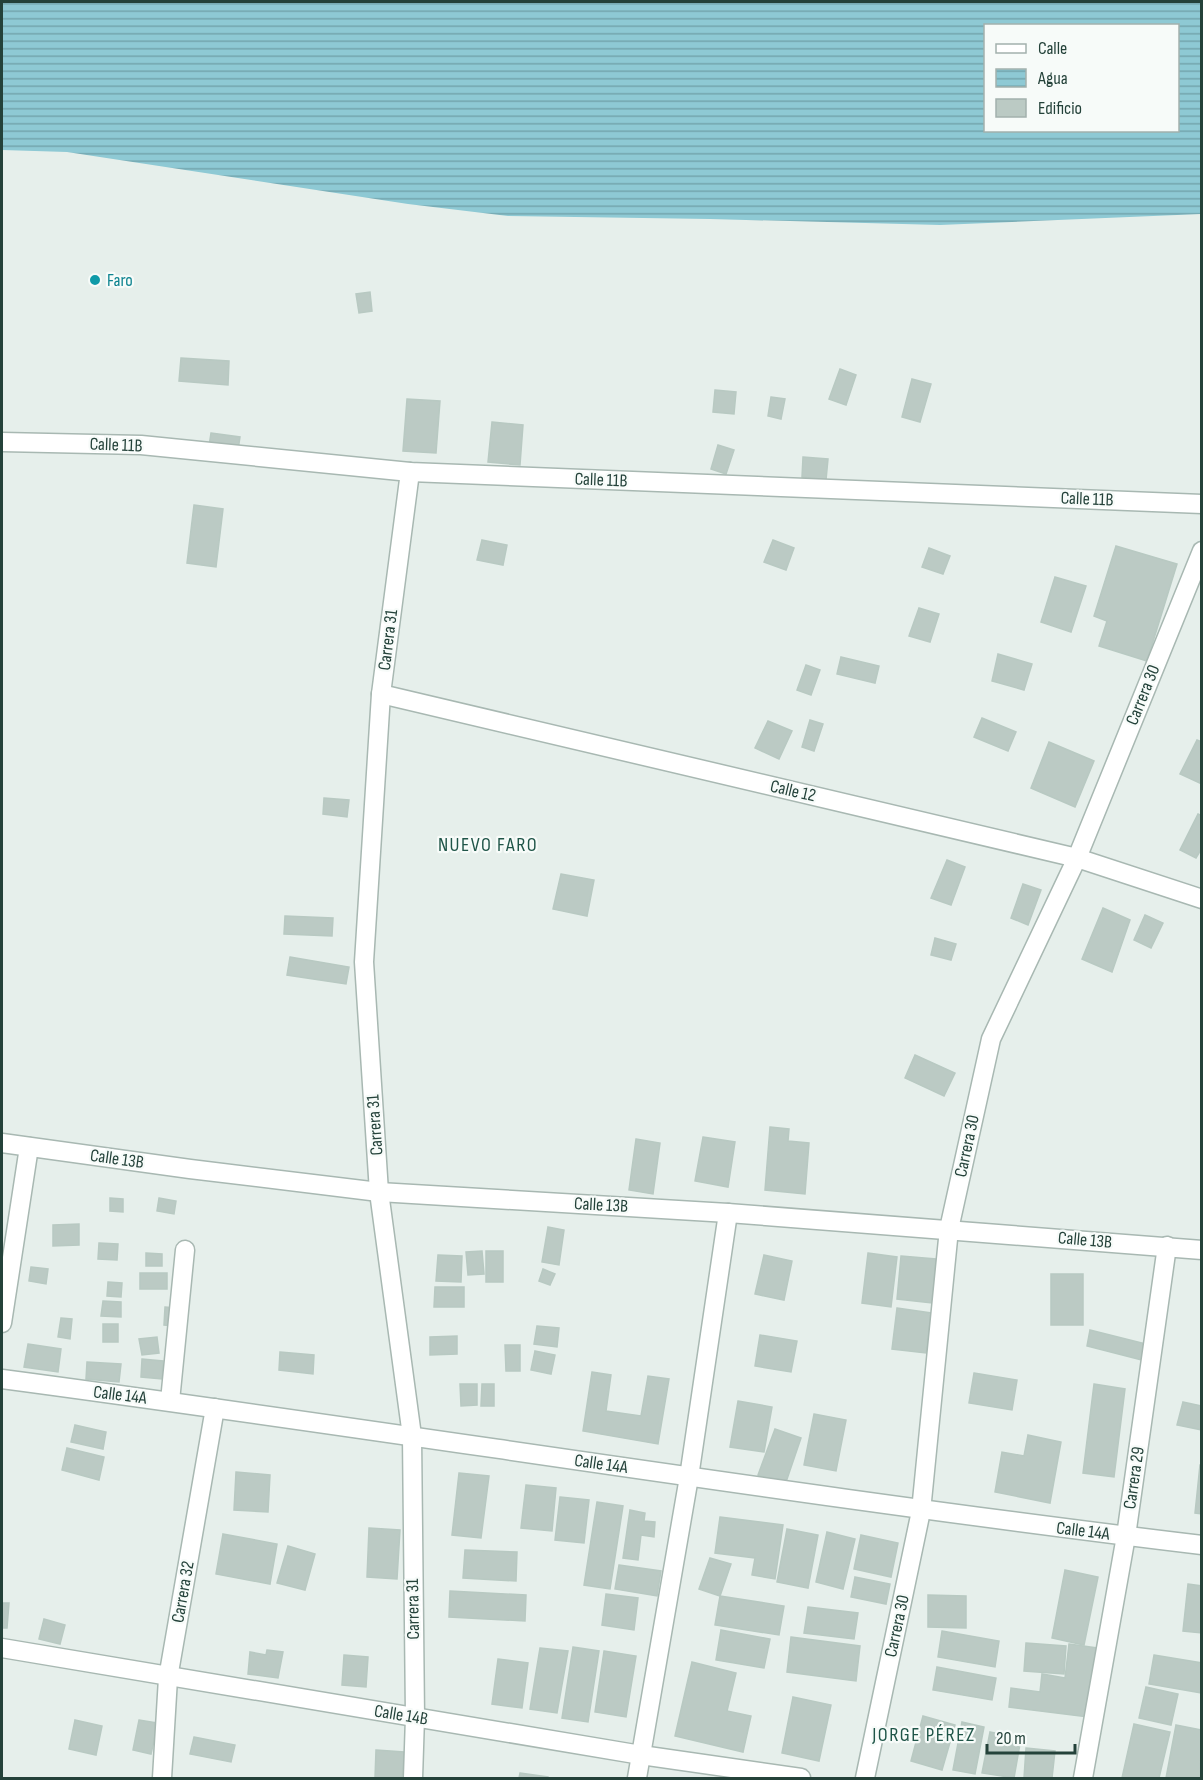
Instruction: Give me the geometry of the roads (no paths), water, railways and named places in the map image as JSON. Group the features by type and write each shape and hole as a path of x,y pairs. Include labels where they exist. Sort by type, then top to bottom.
{"street":[{"name":"Calle 11B","path":"2,442 141,445 410,472 1202,504"},
{"name":"Carrera 31","path":"410,472 381,694 364,962 379,1192 412,1436 415,1717 413,1779"},
{"name":"Carrera 30","path":"865,1779 921,1511 949,1229 991,1040 1077,858 1202,551"},
{"name":"Calle 12","path":"381,694 1077,858 1202,899"},
{"name":"Calle 13B","path":"2,1143 178,1168 379,1192 728,1213 1202,1250"},
{"path":"2,1323 29,1147"},
{"path":"637,1779 689,1477 728,1213"},
{"name":"Carrera 29","path":"1083,1779 1126,1536 1167,1246"},
{"path":"170,1401 185,1250"},
{"name":"Calle 14A","path":"2,1379 170,1401 921,1511 1202,1545"},
{"name":"Carrera 32","path":"162,1779 168,1678 215,1408"},
{"name":"Calle 14B","path":"2,1648 168,1678 801,1779"}],"water":[{"path":"2,2 1201,2 1201,214 940,225 508,216 408,204 67,152 2,150"}],"place":[{"name":"Faro","path":"95,280"}],"district":[{"name":"NUEVO FARO","path":"488,845"},
{"name":"JORGE PÉREZ","path":"924,1735"}]}
